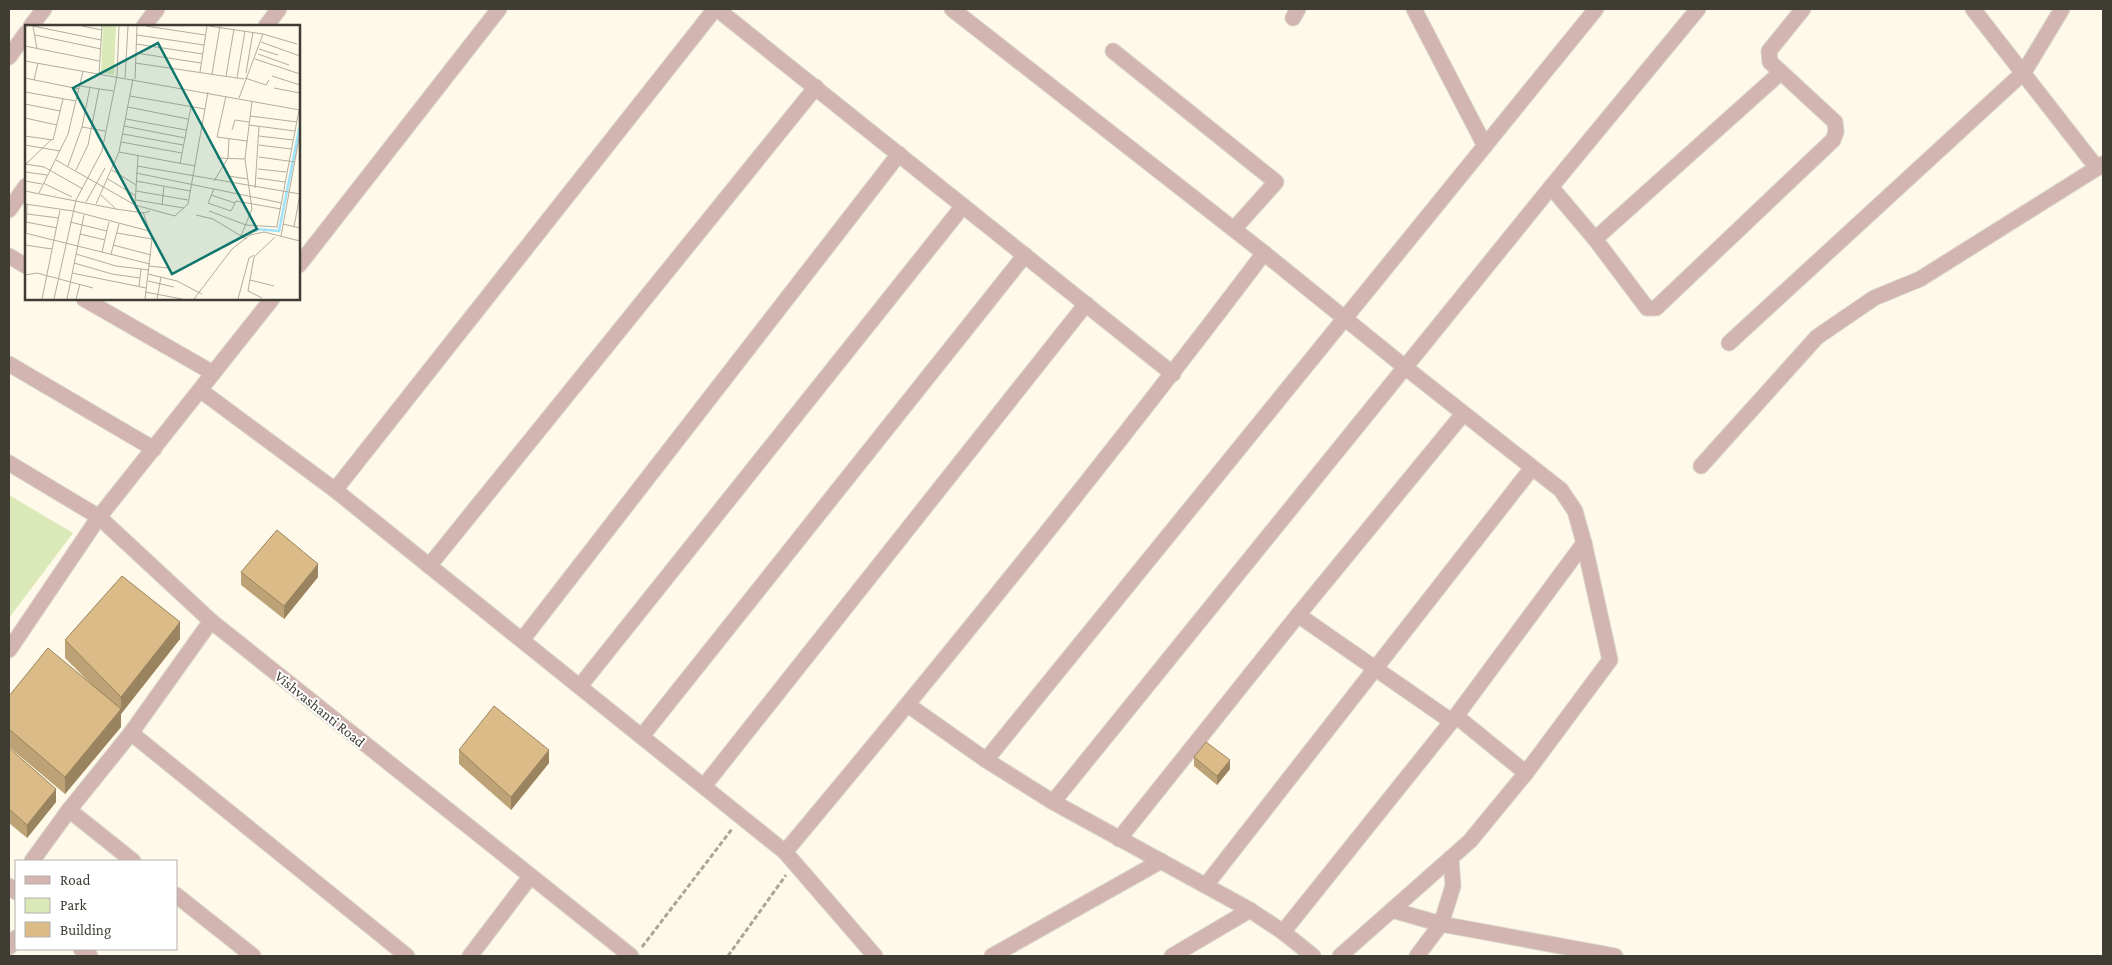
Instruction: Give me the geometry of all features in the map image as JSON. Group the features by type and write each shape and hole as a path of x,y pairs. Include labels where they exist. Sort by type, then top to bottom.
{"street":[{"path":"32,25 44,9"},
{"path":"145,25 157,9"},
{"path":"267,25 279,9"},
{"path":"300,264 499,9"},
{"path":"334,490 716,9 1173,374"},
{"path":"952,9 1234,229 1462,414 1561,490 1575,511 1610,660 1526,772 1470,841 1340,956"},
{"path":"1414,9 1485,146"},
{"path":"986,760 1596,9"},
{"path":"1053,802 1551,187 1698,9"},
{"path":"1551,187 1595,239 1647,308 1656,308 1833,140 1836,132 1835,122 1770,62 1769,51 1803,9"},
{"path":"1701,466 1818,337 1874,298 1920,279 2100,166 1972,9"},
{"path":"1728,343 2024,72 2062,9"},
{"path":"9,57 25,34"},
{"path":"1113,50 1276,182 1234,229"},
{"path":"1595,239 1780,73"},
{"path":"429,566 816,87"},
{"path":"522,640 899,154"},
{"path":"9,210 25,187"},
{"path":"580,686 963,206"},
{"path":"790,857 908,705 1173,374 1264,253"},
{"path":"642,736 1025,255"},
{"path":"9,256 25,265"},
{"path":"86,300 214,374"},
{"path":"9,650 99,516 271,300"},
{"path":"704,786 1086,304"},
{"path":"9,364 154,449"},
{"path":"200,390 334,490 580,686 790,857 875,956"},
{"path":"1119,839 1462,414"},
{"name":"Vishvashanti Road","path":"9,463 99,516 210,621 530,877 636,952"},
{"path":"1206,885 1532,468"},
{"path":"1283,932 1453,719 1584,543"},
{"path":"1298,615 1453,719 1526,772"},
{"path":"33,860 69,810 131,733 210,621"},
{"path":"908,705 986,760 1053,802 1250,910 1283,932 1313,956"},
{"path":"131,733 408,956"},
{"path":"69,810 133,860"},
{"path":"1416,956 1441,924 1453,886 1451,858"},
{"path":"992,956 1161,861"},
{"path":"470,956 530,877"},
{"path":"178,897 253,956"},
{"path":"1172,956 1250,910"},
{"path":"1392,910 1441,924 1615,956"}],"path":[{"path":"636,952 742,817"},
{"path":"728,956 790,857"}],"green space":[{"path":"9,495 73,533 9,618"}],"building":[{"path":"277,530 318,564 284,606 241,572"},
{"path":"122,576 180,622 121,697 65,640"},
{"path":"48,648 121,709 65,777 9,729 9,696"},
{"path":"494,706 549,750 511,797 459,750"},
{"path":"1206,742 1230,760 1217,776 1194,757"},
{"path":"9,748 56,789 27,825 9,809"}]}
